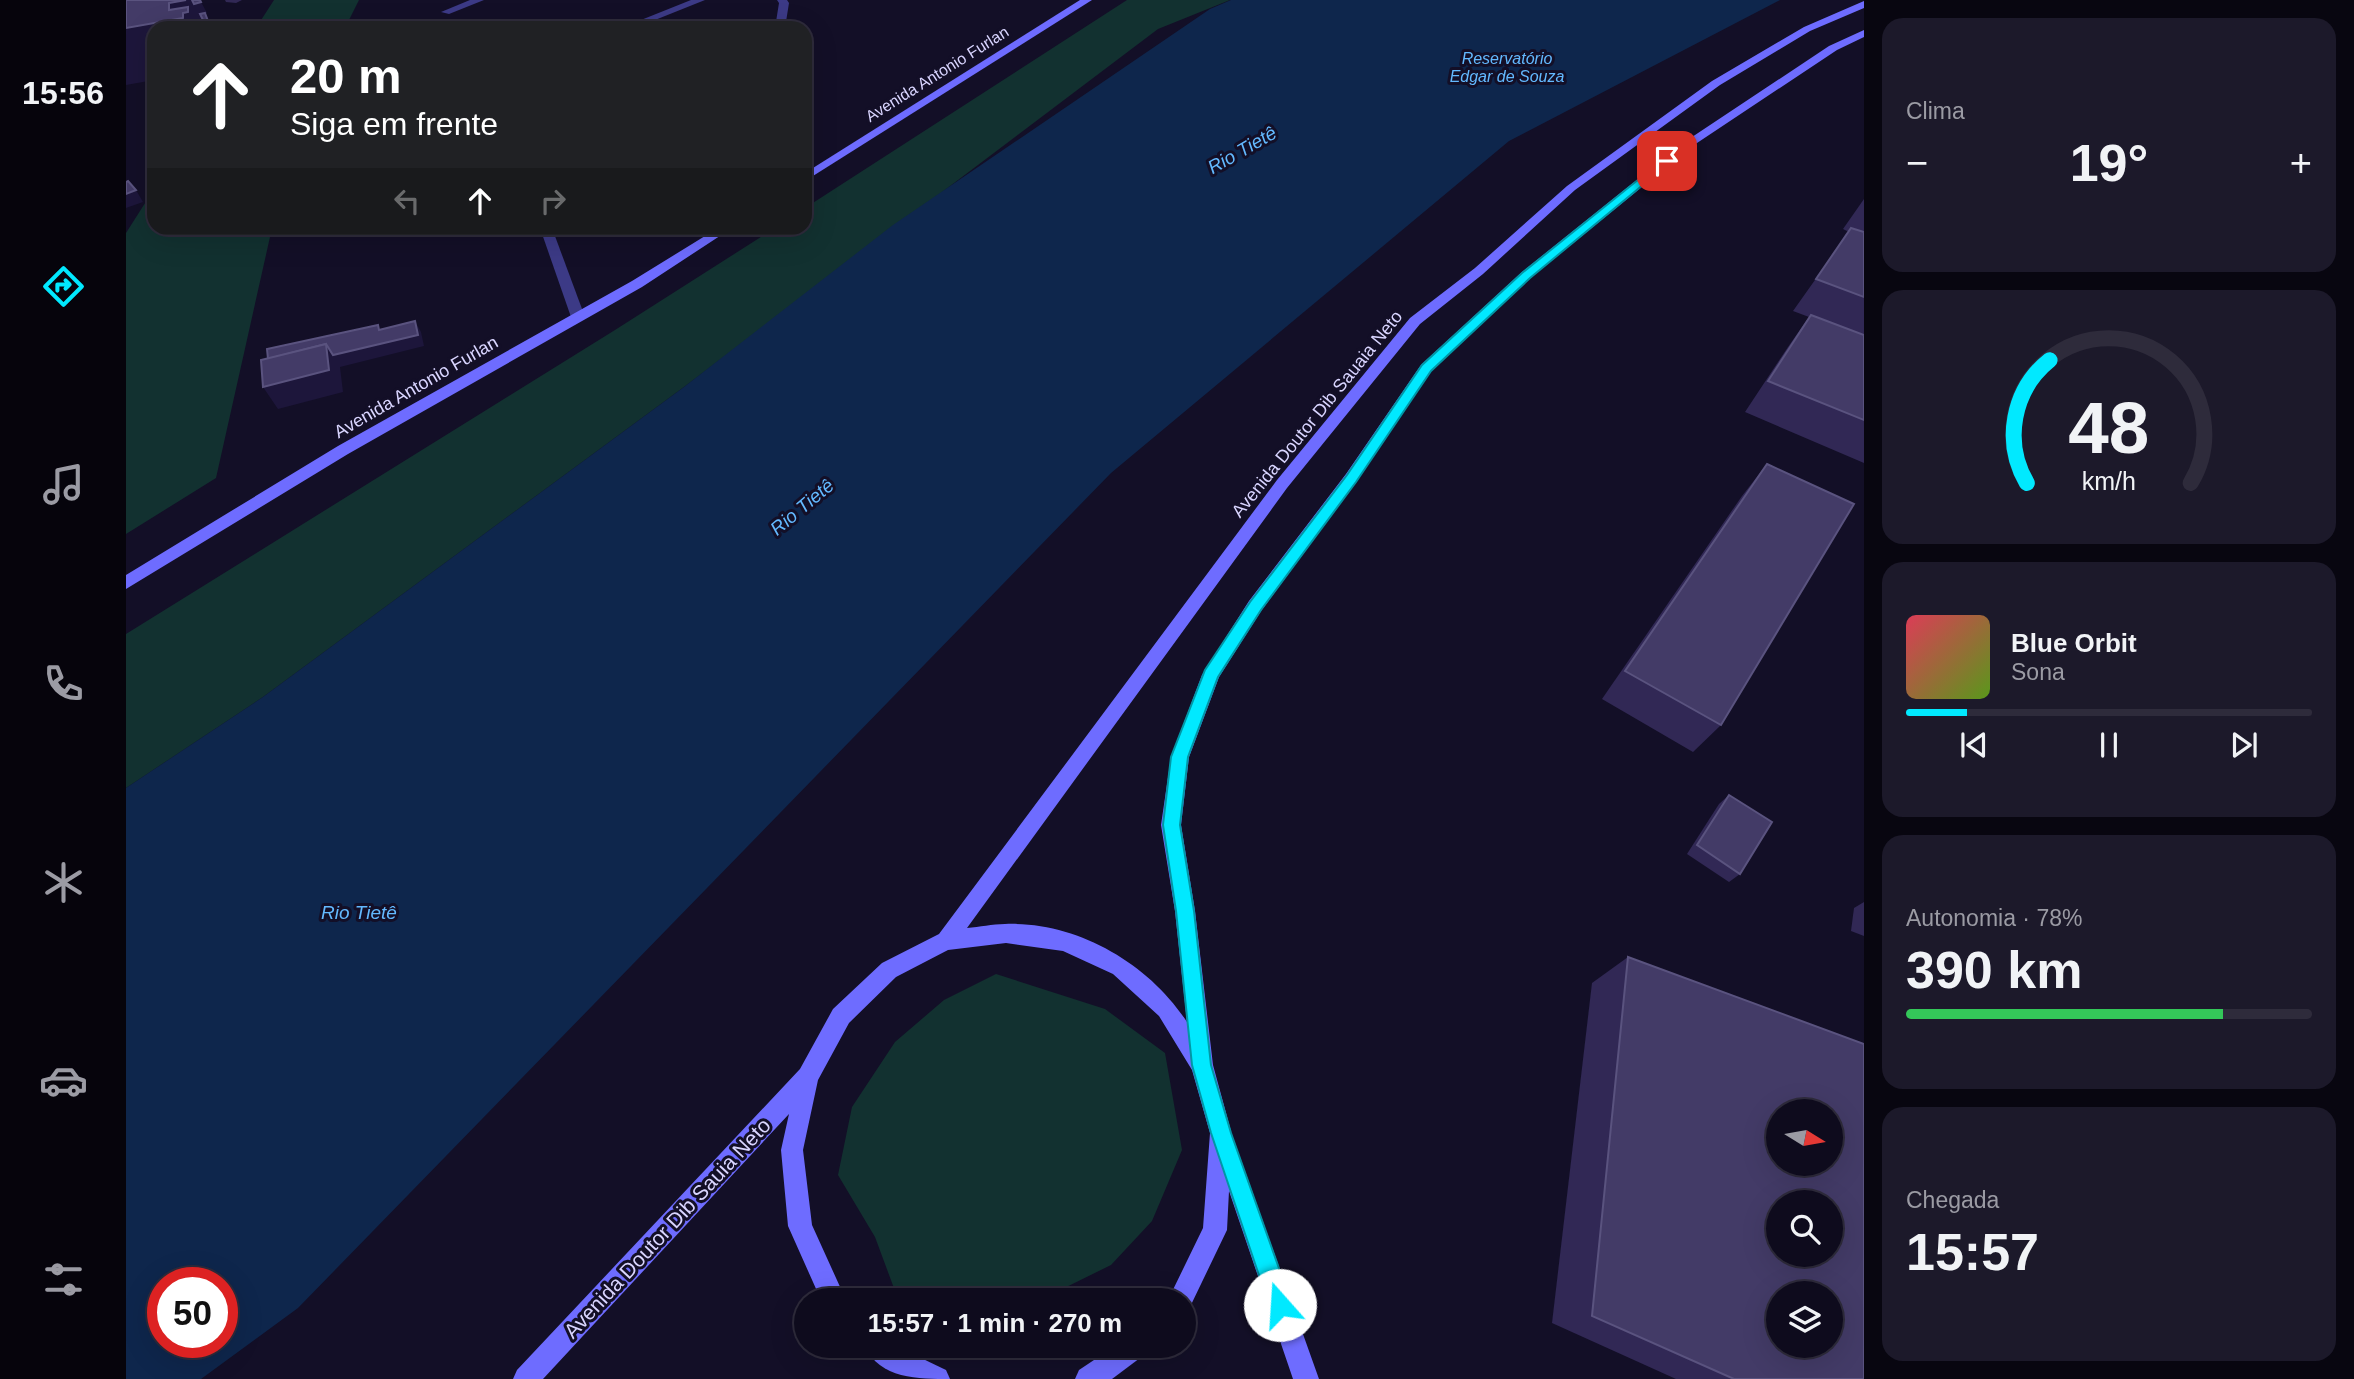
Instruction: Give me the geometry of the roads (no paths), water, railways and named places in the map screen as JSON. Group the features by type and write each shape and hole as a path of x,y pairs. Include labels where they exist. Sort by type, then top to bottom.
{"main road":[{"name":"Avenida Antonio Furlan","path":"812,174 1087,0"},
{"name":"Avenida Doutor Dib Sauaia Neto","path":"946,941 1282,484 1415,321 1479,271 1571,188 1716,83 1807,29 1864,4"},
{"path":"1306,1379 1221,1133 1202,1065 1185,911 1171,825 1180,757 1211,675 1255,606 1351,478 1426,368 1526,275 1687,145 1833,48 1864,33"},
{"name":"Avenida Antonio Furlan","path":"126,583 343,450 578,317 714,235"},
{"path":"828,1288 800,1226 792,1150 808,1077 841,1016 889,970 946,941 1006,933 1065,941 1120,967 1167,1009 1202,1065"},
{"name":"Avenida Doutor Dib Sauia Neto","path":"527,1379 808,1077"},
{"path":"1186,1288 1215,1230 1221,1133"},
{"path":"892,1358 937,1379"},
{"path":"1088,1379 1119,1358"}],"lane":[{"path":"447,0 446,16 479,0"},
{"path":"644,21 700,0"},
{"path":"781,21 784,3 782,0"},
{"path":"549,235 578,317"}],"water":[{"name":"Rio Tietê","path":"1231,0 1780,0 1509,141 1111,473 298,1308 238,1352 238,1267 147,1267 147,1358 230,1358 201,1379 126,1379 126,788 263,697 684,387 893,225 1210,9"}],"water label":[{"name":"Reservatório Edgar de Souza","path":"1507,67"}]}
